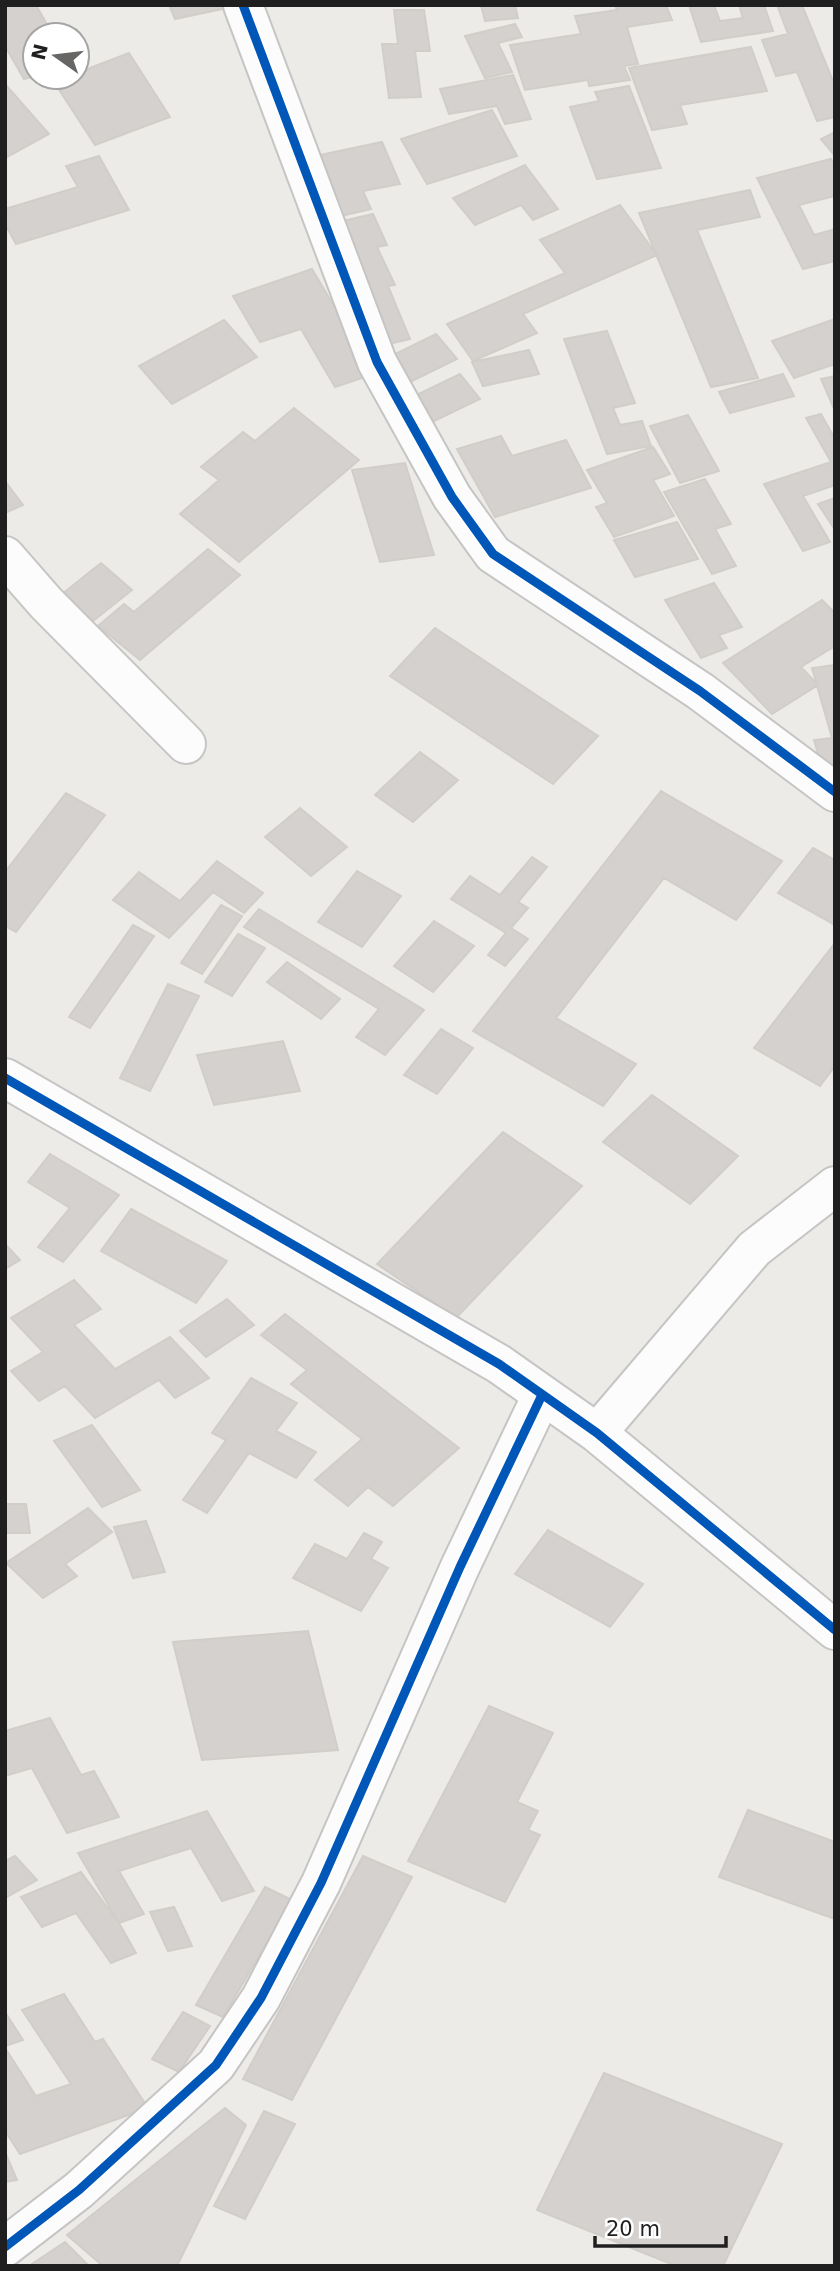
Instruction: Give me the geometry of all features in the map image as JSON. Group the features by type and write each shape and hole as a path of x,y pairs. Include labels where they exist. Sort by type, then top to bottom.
{"street":[{"path":"243,5 377,362 452,498 493,554 700,691 835,792"},
{"path":"5,556 46,603 186,744"},
{"path":"5,1078 499,1364 597,1433 835,1630"},
{"path":"5,1113 48,1103"},
{"path":"597,1433 754,1249 835,1186"},
{"path":"5,2247 79,2190 216,2065 261,1998 321,1883 460,1567 542,1395"}],"building":[{"path":"5,5 36,5 45,21 21,21 21,74 5,46"},
{"path":"169,5 236,5 237,6 175,19"},
{"path":"481,5 515,5 518,18 485,21"},
{"path":"615,5 666,5 672,20 627,27 638,64 624,66 630,80 589,86 588,80 525,90 510,45 581,34 575,16 617,10"},
{"path":"689,5 714,5 720,21 743,18 739,5 764,5 773,31 701,42"},
{"path":"777,5 802,5 835,86 835,117 817,121 797,72 776,76 762,40 788,34"},
{"path":"394,10 424,10 430,51 415,51 421,97 389,98 382,44 398,44"},
{"path":"515,24 522,37 498,43 512,72 485,78 465,36"},
{"path":"751,47 767,91 680,105 687,124 652,130 629,68"},
{"path":"129,53 170,117 95,145 60,91 91,91 91,68"},
{"path":"513,75 531,119 505,124 497,106 449,114 440,89"},
{"path":"5,84 49,134 5,158"},
{"path":"629,86 661,168 597,179 570,107 599,101 595,92"},
{"path":"492,110 517,156 427,184 401,139"},
{"path":"835,132 835,156 821,139"},
{"path":"382,142 400,184 363,191 371,209 332,218 306,158"},
{"path":"99,156 129,210 16,244 5,224 5,209 78,187 66,166"},
{"path":"831,159 835,166 835,196 799,205 814,235 835,229 835,261 803,269 757,178"},
{"path":"525,165 558,209 533,220 521,205 475,225 453,198"},
{"path":"750,190 760,217 697,230 758,378 711,387 639,213"},
{"path":"620,205 657,255 523,314 537,333 473,361 447,324 565,273 540,240"},
{"path":"373,214 387,245 377,247 395,285 388,286 410,339 384,345 330,224"},
{"path":"312,269 374,374 335,387 301,329 260,342 233,296"},
{"path":"835,319 835,364 794,378 772,341"},
{"path":"224,320 257,357 172,404 139,366"},
{"path":"607,331 635,403 613,408 620,425 642,421 651,446 607,454 564,339"},
{"path":"436,334 457,359 406,384 385,359"},
{"path":"529,350 539,374 483,386 472,362"},
{"path":"460,374 480,399 428,424 408,399"},
{"path":"783,374 794,396 730,413 719,392"},
{"path":"835,376 835,411 821,379"},
{"path":"294,408 359,460 239,562 180,514 219,480 201,467 243,432 255,441"},
{"path":"821,414 835,439 835,485 803,496 830,542 803,551 764,484 831,462 806,418"},
{"path":"688,415 719,471 680,483 650,426"},
{"path":"501,436 512,456 566,440 591,488 495,517 457,449"},
{"path":"653,447 670,474 653,480 674,516 614,537 596,507 607,503 587,470"},
{"path":"405,463 434,555 380,562 352,470"},
{"path":"705,479 731,524 715,529 736,566 712,574 664,492"},
{"path":"5,481 23,505 5,513"},
{"path":"835,498 835,530 818,504"},
{"path":"677,522 698,559 635,577 614,540"},
{"path":"208,549 240,575 140,660 98,626 124,604 134,612"},
{"path":"101,563 132,590 88,625 57,598"},
{"path":"714,583 742,627 719,635 727,648 701,658 665,600"},
{"path":"822,600 835,613 835,646 801,667 818,685 772,714 723,663"},
{"path":"435,628 598,736 553,784 390,676"},
{"path":"835,665 835,772 824,774 814,740 832,738 812,668"},
{"path":"420,752 458,780 413,822 375,795"},
{"path":"661,791 782,861 736,920 664,878 556,1018 636,1064 603,1106 473,1031"},
{"path":"66,793 105,815 16,932 5,926 5,872"},
{"path":"300,808 347,847 311,876 265,837"},
{"path":"813,848 835,860 835,925 778,893"},
{"path":"532,857 547,867 518,902 528,908 511,928 528,939 505,966 488,955 506,933 451,899 470,876 500,895"},
{"path":"217,861 263,893 244,913 213,892 169,938 113,900 139,872 180,901"},
{"path":"357,871 401,896 362,947 318,922"},
{"path":"221,905 242,916 202,974 181,963"},
{"path":"259,909 424,1010 385,1055 356,1037 379,1009 244,927"},
{"path":"434,921 474,946 433,992 394,966"},
{"path":"133,925 154,936 90,1028 69,1017"},
{"path":"238,934 265,948 232,996 205,982"},
{"path":"835,943 835,1066 820,1086 754,1048"},
{"path":"287,962 340,999 321,1019 267,982"},
{"path":"168,984 199,996 150,1091 120,1078"},
{"path":"441,1029 473,1048 437,1094 404,1075"},
{"path":"283,1041 300,1091 214,1105 197,1055"},
{"path":"652,1095 738,1156 690,1204 603,1142"},
{"path":"503,1132 582,1186 456,1318 377,1264"},
{"path":"50,1154 119,1195 63,1262 38,1247 70,1208 28,1182"},
{"path":"131,1209 227,1261 196,1303 101,1251"},
{"path":"5,1244 20,1260 5,1269"},
{"path":"74,1280 101,1309 74,1325 115,1369 170,1337 209,1378 175,1398 159,1380 95,1418 65,1386 39,1401 11,1371 43,1352 11,1318"},
{"path":"227,1299 254,1325 206,1357 180,1331"},
{"path":"285,1314 459,1448 393,1506 368,1487 348,1506 315,1480 362,1439 291,1384 307,1370 261,1335"},
{"path":"251,1378 297,1403 276,1431 316,1452 296,1478 249,1453 207,1513 183,1500 226,1440 212,1433"},
{"path":"92,1425 140,1490 102,1507 54,1441"},
{"path":"5,1504 26,1504 30,1533 5,1533"},
{"path":"88,1508 112,1532 65,1564 77,1576 43,1598 6,1563"},
{"path":"146,1521 165,1572 133,1578 114,1527"},
{"path":"548,1530 643,1584 610,1627 515,1574"},
{"path":"364,1533 382,1542 371,1559 388,1568 361,1611 293,1578 315,1544 347,1559"},
{"path":"308,1631 338,1750 202,1760 173,1642"},
{"path":"489,1706 553,1733 517,1802 538,1811 528,1830 540,1835 505,1902 408,1861"},
{"path":"50,1718 81,1775 94,1771 119,1817 67,1833 32,1768 5,1776 5,1731"},
{"path":"748,1810 835,1842 835,1919 719,1877"},
{"path":"207,1811 254,1891 222,1901 191,1848 119,1871 144,1914 119,1923 78,1853"},
{"path":"15,1856 37,1880 5,1898 5,1861"},
{"path":"363,1856 412,1877 292,2100 243,2079"},
{"path":"81,1872 119,1923 136,1953 111,1963 76,1913 42,1927 21,1897"},
{"path":"265,1887 292,1900 223,2017 196,2005"},
{"path":"174,1907 192,1946 168,1951 150,1912"},
{"path":"64,1994 95,2042 103,2039 148,2108 20,2154 5,2131 5,2048 36,2096 71,2084 22,2010"},
{"path":"5,2012 23,2040 5,2046"},
{"path":"183,2012 210,2026 179,2072 152,2059"},
{"path":"604,2073 782,2144 723,2266 676,2266 537,2210"},
{"path":"225,2108 246,2125 177,2266 103,2266 67,2235"},
{"path":"264,2111 295,2124 245,2219 214,2206"},
{"path":"5,2152 17,2180 5,2182"},
{"path":"65,2242 89,2266 29,2266"}],"cycle path":[{"path":"243,5 377,362 452,497 493,554 700,691 835,792"},
{"path":"5,1078 499,1364 597,1433 835,1630"},
{"path":"5,2247 79,2190 216,2065 261,1998 321,1883 460,1567 542,1395"}]}
